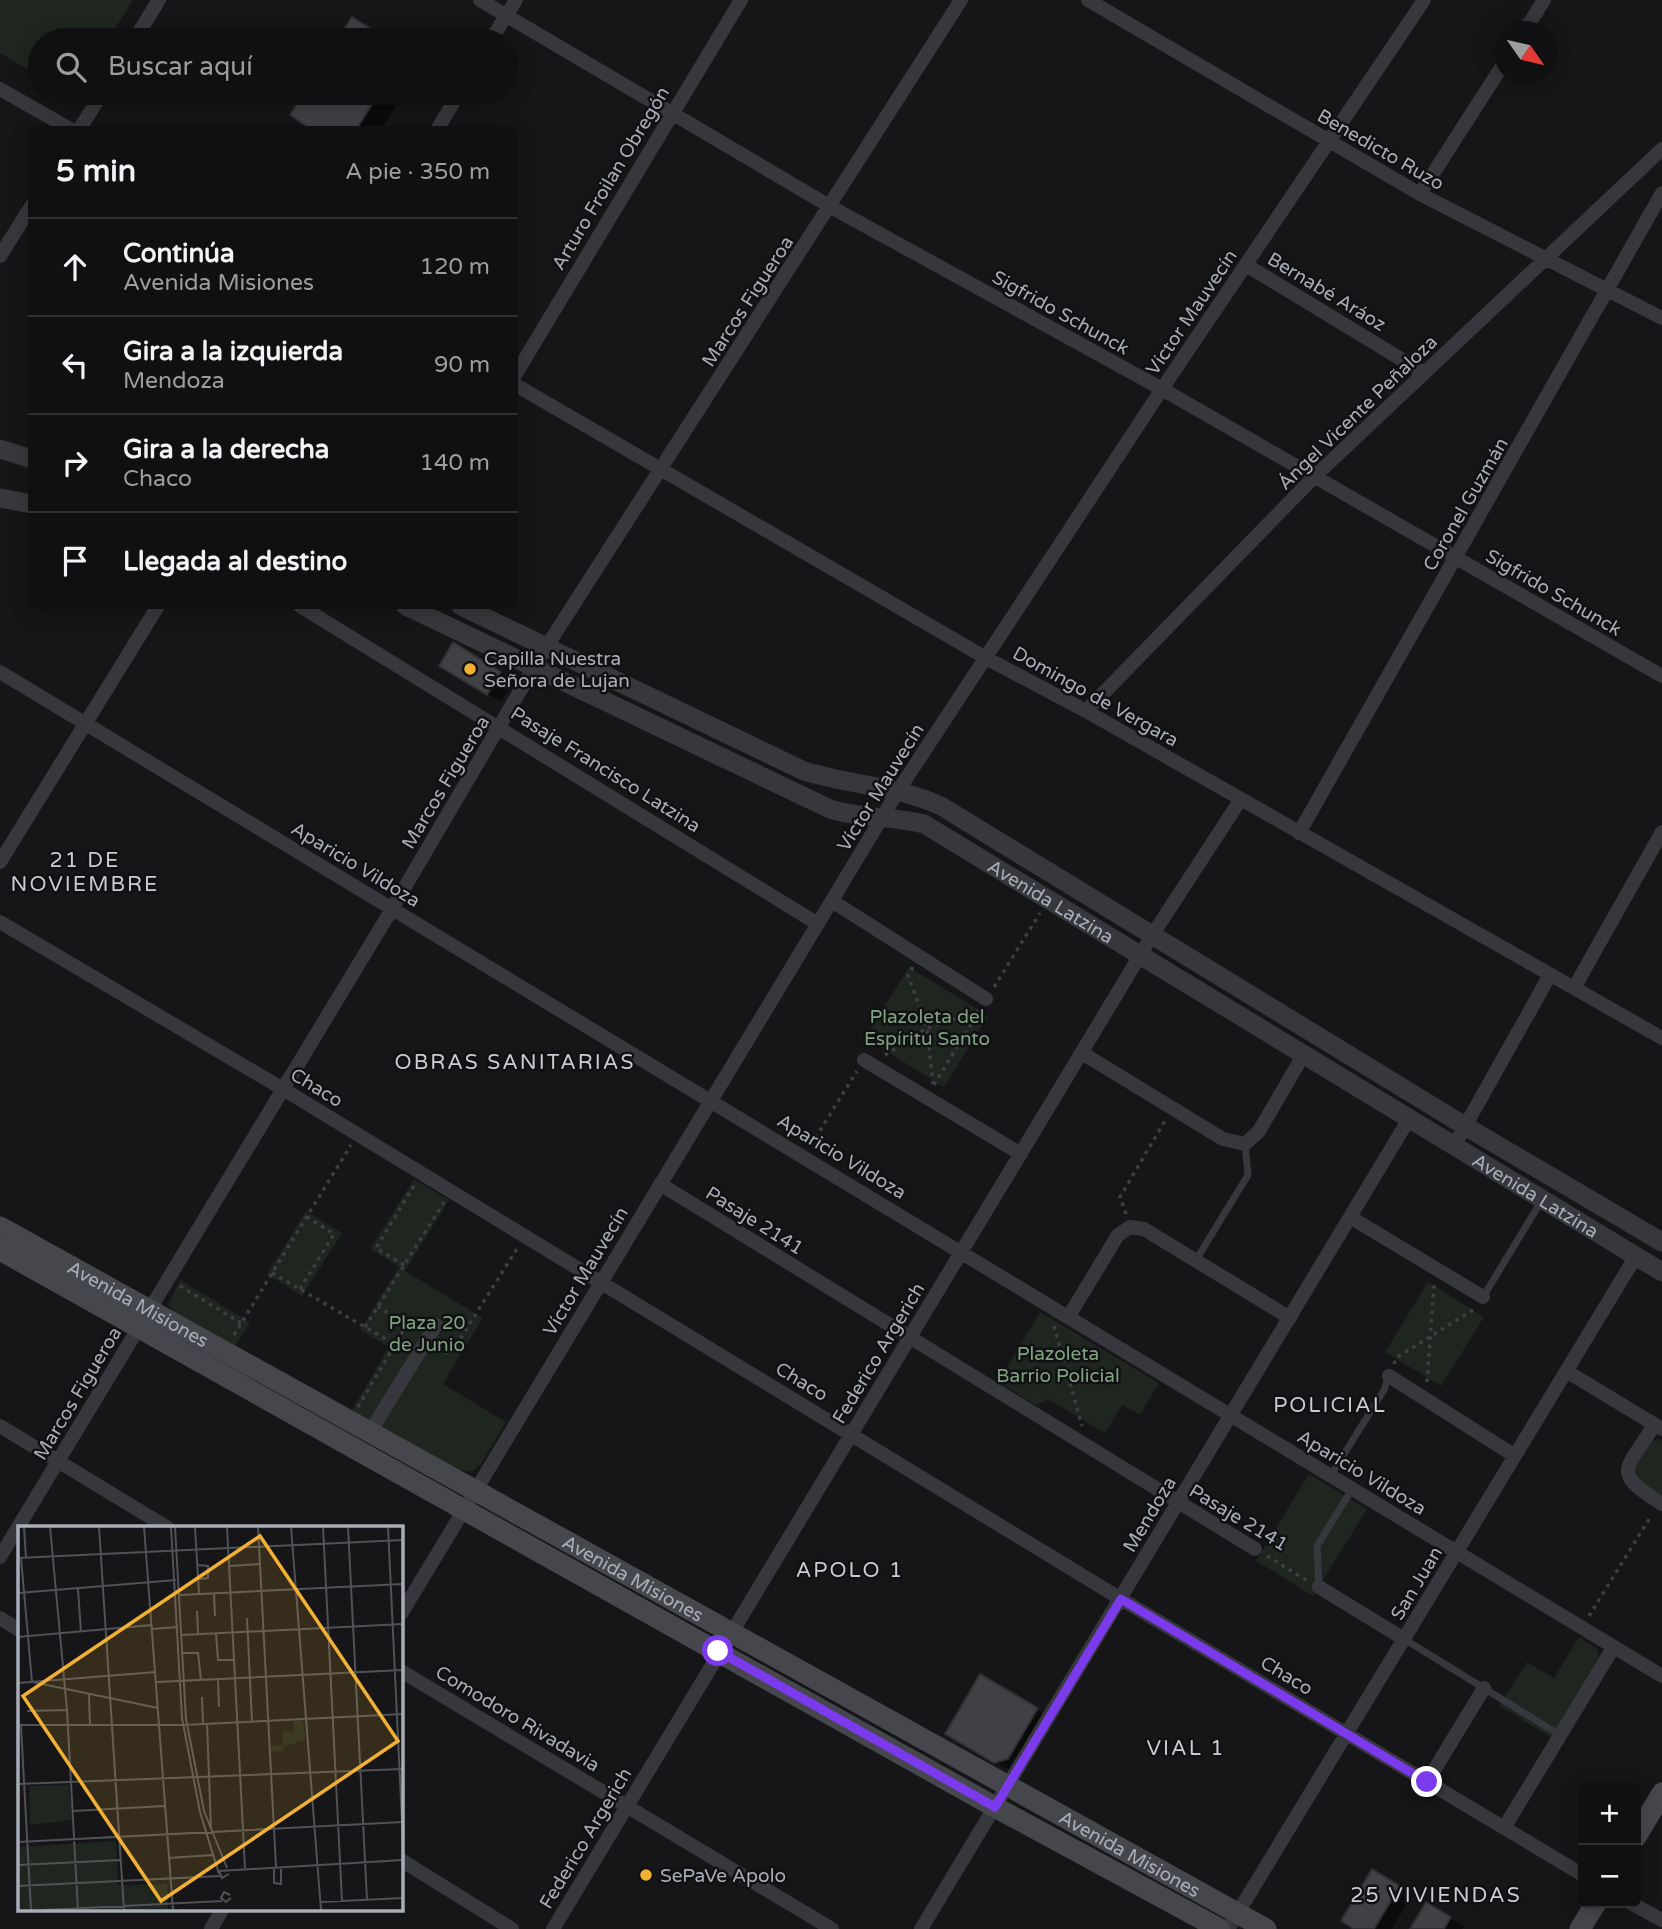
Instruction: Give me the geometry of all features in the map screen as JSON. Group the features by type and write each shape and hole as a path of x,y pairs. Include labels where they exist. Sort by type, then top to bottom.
{"main road":[{"name":"Avenida Misiones","path":"0,1227 145,1319 470,1499 732,1632 1007,1788 1233,1921 1266,1929"},
{"name":"Avenida Misiones","path":"0,1250 145,1319 224,1352 370,1432 470,1499 718,1651 995,1807 1220,1929"},
{"path":"1641,1829 1662,1793"},
{"path":"1580,1929 1593,1908"}],"street":[{"path":"142,28 159,0"},
{"name":"Sigfrido Schunck","path":"480,0 505,18 672,112 831,207 1162,389 1662,676"},
{"path":"499,28 516,0"},
{"name":"Arturo Froilan Obregón","path":"518,370 741,0"},
{"name":"Marcos Figueroa","path":"19,1526 392,909 534,668 961,0"},
{"name":"Benedicto Ruzo","path":"1088,0 1420,194 1662,318"},
{"name":"Víctor Mauvecín","path":"402,1612 898,791 1162,389 1424,0"},
{"path":"1531,21 1545,0"},
{"path":"1420,194 1494,78"},
{"path":"0,89 28,105"},
{"path":"28,105 65,126"},
{"path":"81,126 95,105"},
{"path":"439,126 452,105"},
{"name":"Ángel Vicente Peñaloza","path":"1086,711 1314,477 1662,149"},
{"name":"Coronel Guzmán","path":"1299,833 1610,290 1662,193"},
{"path":"0,256 28,211"},
{"name":"Bernabé Aráoz","path":"1246,265 1424,373"},
{"name":"Domingo de Vergara","path":"518,386 659,471 986,658 1086,711 1662,1038"},
{"path":"0,449 28,458"},
{"path":"0,498 28,503"},
{"path":"0,862 156,609"},
{"name":"Pasaje Francisco Latzina","path":"305,609 500,726 818,924"},
{"name":"Avenida Latzina","path":"412,609 830,809 851,816 901,818 924,824 1662,1272"},
{"name":"Avenida Latzina","path":"467,609 804,771 839,782 898,791 942,806 1465,1126 1662,1242"},
{"name":"Aparicio Vildoza","path":"0,672 1662,1676"},
{"name":"Federico Argerich","path":"553,1929 718,1651 732,1632 1153,934 1241,799"},
{"path":"1574,989 1662,832"},
{"path":"831,901 986,999"},
{"name":"Chaco","path":"0,922 283,1089 1121,1599 1578,1872"},
{"path":"1454,1146 1550,975"},
{"path":"1082,1053 1223,1139 1245,1144 1259,1131 1304,1054"},
{"path":"864,1060 1021,1154"},
{"name":"Mendoza","path":"920,1929 1409,1119"},
{"name":"Pasaje 2141","path":"660,1184 1255,1549"},
{"path":"1350,1217 1482,1297"},
{"path":"1069,1316 1118,1235 1130,1227 1143,1229 1290,1318"},
{"name":"San Juan","path":"1233,1921 1636,1256"},
{"path":"370,1432 436,1325"},
{"path":"1566,1371 1658,1427 1628,1469 1627,1478 1631,1484 1661,1503"},
{"path":"1389,1376 1515,1455"},
{"path":"0,1426 165,1526"},
{"name":"Marcos Figueroa","path":"0,1557 18,1528"},
{"path":"1319,1587 1404,1639"},
{"path":"0,1618 18,1629"},
{"path":"1504,1828 1613,1648"},
{"name":"Comodoro Rivadavia","path":"402,1672 832,1929"},
{"path":"1427,1782 1485,1688"},
{"path":"402,1861 512,1929"},
{"path":"1640,1908 1662,1920"},
{"path":"211,1929 221,1912"}],"lane":[{"path":"1196,1261 1248,1175 1245,1144"},
{"path":"1482,1297 1542,1199"},
{"path":"1331,1476 1384,1390 1389,1376"},
{"path":"1319,1587 1317,1546 1352,1489"},
{"path":"1404,1639 1561,1735"}],"path":[{"path":"933,1086 1048,899"},
{"path":"919,957 908,975 927,1028 935,1102"},
{"path":"805,1156 864,1060 886,1054 927,1028 978,1012"},
{"path":"1130,1227 1120,1197 1172,1109"},
{"path":"224,1352 357,1134"},
{"path":"404,1265 376,1248 422,1174"},
{"path":"365,1327 450,1191"},
{"path":"300,1289 334,1234 307,1217"},
{"path":"427,1340 450,1355 524,1236"},
{"path":"1426,1399 1436,1269"},
{"path":"272,1273 416,1357"},
{"path":"169,1279 241,1323"},
{"path":"1389,1376 1396,1358 1474,1311 1482,1297"},
{"path":"1048,1303 1088,1448"},
{"path":"350,1421 407,1324 378,1307"},
{"path":"1581,1629 1661,1503"},
{"name":"Pasaje 2141","path":"1255,1549 1319,1587"}],"green space":[{"path":"0,0 133,0 116,28 28,28 28,70 0,53"},
{"name":"Plazoleta del Espíritu Santo","path":"909,967 988,1016 944,1087 865,1038"},
{"name":"Plaza 20 de Junio","path":"414,1179 449,1200 405,1271 483,1318 443,1384 506,1422 481,1464 472,1472 460,1470 352,1410 389,1347 360,1330 399,1267 370,1249"},
{"path":"306,1211 342,1233 302,1296 267,1274"},
{"path":"180,1280 250,1322 235,1346 173,1312 168,1305"},
{"path":"1428,1282 1484,1317 1441,1386 1385,1352"},
{"name":"Plazoleta Barrio Policial","path":"1040,1312 1159,1383 1140,1415 1122,1405 1105,1433 1048,1399 1036,1405 998,1382"},
{"path":"1652,1441 1662,1441 1662,1496 1637,1480 1634,1470"},
{"path":"1309,1474 1367,1509 1313,1596 1256,1561"},
{"path":"1579,1637 1596,1648 1600,1660 1552,1738 1499,1706 1527,1662 1554,1678"}],"building":[{"path":"352,17 370,28 345,28"},
{"path":"296,105 372,105 358,126 306,126 290,115"},
{"name":"Capilla Nuestra Señora de Lujan","path":"453,642 501,672 487,695 439,666"},
{"path":"980,1674 1038,1708 1008,1759 994,1763 945,1734"},
{"path":"1372,1869 1400,1886 1374,1929 1354,1929 1341,1921"},
{"path":"1426,1902 1451,1917 1444,1929 1410,1929"}],"place":[{"name":"Capilla Nuestra Señora de Lujan","path":"470,669"},
{"name":"SePaVe Apolo","path":"646,1875"}],"district":[{"name":"21 DE NOVIEMBRE","path":"85,872"},
{"name":"OBRAS SANITARIAS","path":"515,1062"},
{"name":"POLICIAL","path":"1330,1405"},
{"name":"APOLO 1","path":"850,1570"},
{"name":"VIAL 1","path":"1186,1748"},
{"name":"25 VIVIENDAS","path":"1436,1895"}],"route":[{"path":"718,1651 995,1807 1121,1599 1427,1782"}]}
